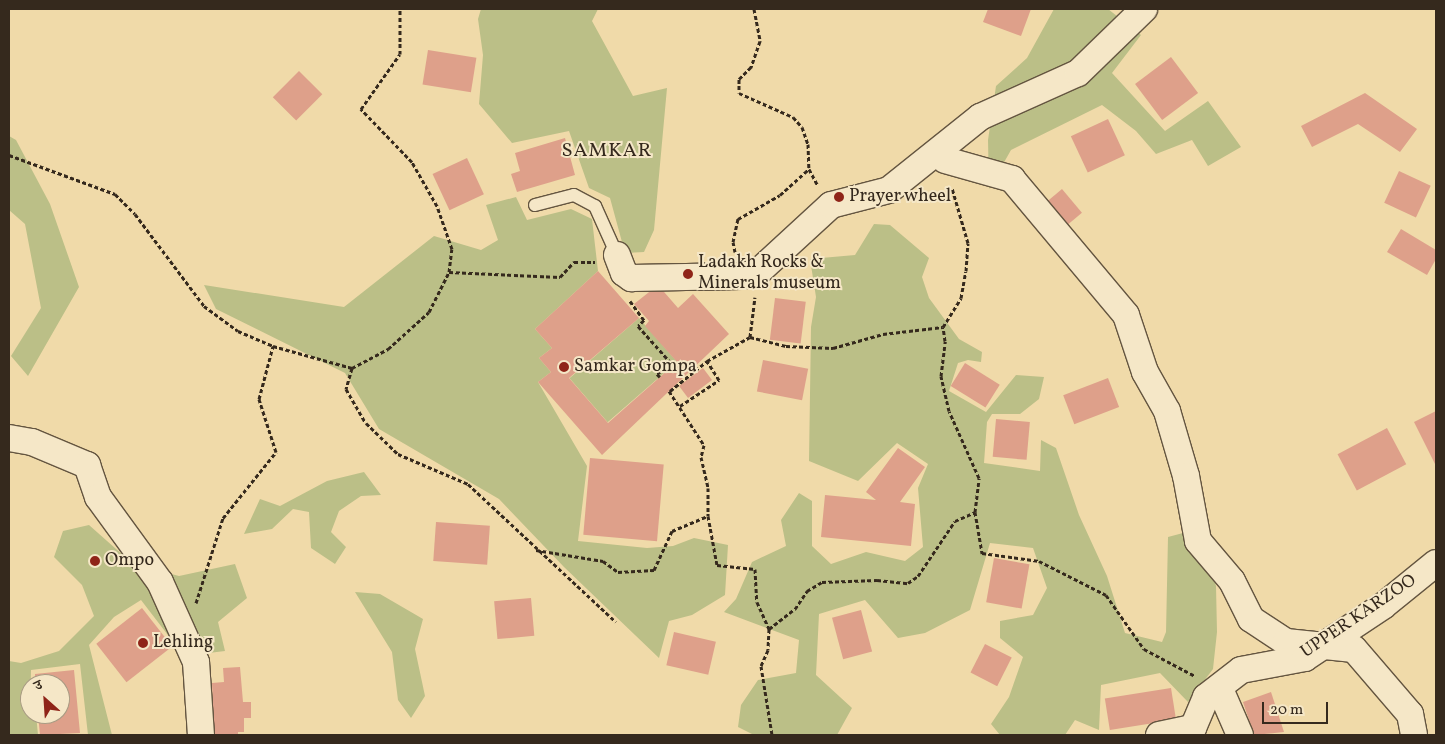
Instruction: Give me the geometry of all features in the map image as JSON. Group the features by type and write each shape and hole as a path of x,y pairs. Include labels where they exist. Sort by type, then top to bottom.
{"street":[{"path":"624,268 749,275 831,205 889,190 980,116 1078,73 1144,9"},
{"path":"945,160 1012,179 1126,314 1145,372 1167,410 1186,476 1198,541 1232,581 1250,619 1286,642 1354,649 1410,714 1414,735"},
{"path":"9,438 32,442 87,465 98,496 160,582 196,662 201,735"},
{"name":"UPPER KARZOO","path":"1159,735 1193,728 1206,697 1220,689 1241,670 1304,658 1383,606 1436,562"},
{"path":"1220,689 1240,735"}],"lane":[{"path":"535,205 574,195 595,206 624,268"}],"path":[{"path":"9,155 115,194 135,214 204,306 238,331 273,346 352,368 388,349 429,312 449,272 452,249 437,206 412,162 361,109 400,54 400,9"},
{"path":"754,9 760,41 751,67 739,79 739,93 793,117 802,127 808,144 809,169 831,205"},
{"path":"945,160 968,243 961,298 943,327 946,341 941,376 949,411 979,478 975,512 982,553 1040,561 1106,595 1144,649 1220,689"},
{"path":"750,337 749,275 733,242 738,219 780,195 809,169"},
{"path":"449,272 560,277 574,262 590,260 624,268 630,304 644,320 638,326 671,363 657,374 660,378"},
{"path":"772,735 761,666 768,650 769,629 757,602 756,569 717,565 708,516 708,488 701,457 704,445 669,391 707,361 750,337 786,346 833,348 883,334 943,327"},
{"path":"195,609 198,590 222,518 276,452 259,399 273,346"},
{"path":"680,406 719,380 707,361"},
{"path":"352,368 346,389 366,423 398,454 468,484 536,550 616,622"},
{"path":"769,629 796,609 807,591 822,582 877,580 908,583 918,576 955,522 975,512"},
{"path":"536,550 603,561 618,572 654,570 672,531 708,516"}],"green space":[{"path":"481,9 598,9 592,21 633,96 667,88 654,230 644,252 625,253 610,198 589,188 569,131 512,143 479,104 483,55 478,19"},
{"path":"1054,9 1108,9 1141,35 1112,73 1165,131 1208,101 1241,147 1208,166 1192,140 1156,154 1136,131 1102,105 1011,150 989,189 988,140 996,86 1027,58"},
{"path":"9,136 16,140 50,204 79,287 28,376 11,356 41,308 25,224 9,210"},
{"path":"516,197 527,220 571,209 592,219 598,271 535,329 552,348 539,358 551,372 538,382 587,466 578,541 647,548 673,546 694,538 728,545 725,595 692,615 669,621 659,658 564,567 499,499 379,429 345,373 216,309 204,285 344,307 434,236 481,250 498,240 486,205"},
{"path":"874,224 890,225 929,258 922,277 929,298 959,339 982,352 981,362 968,360 958,363 949,391 986,412 1016,375 1044,377 1039,399 1020,414 992,414 987,422 984,463 1040,471 1041,440 1056,448 1079,515 1107,576 1125,633 1162,642 1166,632 1168,537 1183,533 1211,570 1216,586 1217,632 1213,669 1188,702 1160,673 1101,685 1099,730 1075,720 1065,735 1000,735 991,724 1009,697 1023,657 1000,638 1000,621 1033,615 1047,588 1033,548 990,543 970,610 925,633 898,638 865,600 819,614 816,675 852,708 837,735 754,735 738,727 741,705 758,680 796,673 799,640 724,612 736,599 752,562 786,546 781,520 799,493 812,501 812,546 831,564 866,552 905,561 923,547 918,488 928,464 897,443 858,481 809,461 811,327 816,297 810,259 855,255"},
{"path":"639,318 677,362 608,422 570,378"},
{"path":"364,472 381,495 361,496 339,511 331,532 346,547 335,564 311,548 309,512 293,509 272,529 244,534 260,499 280,506 327,481"},
{"path":"89,525 133,564 179,576 235,564 247,598 218,622 225,651 184,656 141,600 114,617 89,645 112,735 88,735 80,664 31,670 31,674 20,674 20,724 37,724 38,735 9,735 9,661 21,663 59,651 94,616 82,585 54,557 63,531"},
{"path":"355,592 380,594 423,619 415,649 425,696 411,718 398,700 392,652"}],"building":[{"path":"988,9 1031,9 1021,36 983,22"},
{"path":"428,50 476,58 471,92 423,85"},
{"path":"1171,57 1198,93 1162,120 1135,84"},
{"path":"299,71 322,94 296,120 273,97"},
{"path":"1365,93 1417,129 1400,152 1358,124 1312,147 1301,126"},
{"path":"1108,119 1125,155 1088,173 1071,136"},
{"path":"565,138 575,175 517,192 511,174 520,171 515,153"},
{"path":"467,158 484,194 449,210 433,174"},
{"path":"1399,171 1431,186 1416,218 1384,203"},
{"path":"1062,189 1082,213 1066,226 1046,202"},
{"path":"1401,229 1436,250 1436,259 1427,275 1387,252"},
{"name":"Samkar Gompa","path":"598,271 639,318 569,378 608,423 677,362 645,326 649,321 634,304 658,285 678,308 693,294 729,334 602,455 538,382 551,372 539,358 552,348 535,329"},
{"path":"775,298 806,302 801,343 770,340"},
{"path":"763,360 808,369 802,400 757,391"},
{"path":"965,363 1000,385 985,408 951,386"},
{"path":"703,368 712,380 688,398 679,386"},
{"path":"1108,378 1119,407 1074,424 1063,395"},
{"path":"1436,411 1436,463 1435,464 1414,422"},
{"path":"996,419 1030,422 1027,460 993,457"},
{"path":"1387,428 1406,464 1357,490 1338,454"},
{"path":"898,448 925,467 900,502 915,504 911,546 821,537 825,495 876,500 866,492"},
{"path":"590,458 664,464 657,541 583,535"},
{"path":"436,522 490,526 487,565 433,561"},
{"path":"994,558 1029,564 1022,609 986,602"},
{"path":"531,598 534,636 497,639 494,601"},
{"path":"142,608 172,647 126,682 96,644"},
{"path":"861,610 872,652 843,659 832,618"},
{"path":"674,632 716,642 708,675 666,665"},
{"path":"985,644 1012,658 997,686 970,673"},
{"path":"240,667 243,702 251,702 251,718 244,718 244,732 238,732 238,735 214,735 212,683 224,682 223,668"},
{"path":"74,670 80,733 40,735 39,724 70,724 70,674 35,674"},
{"path":"1171,688 1176,720 1110,730 1105,698"},
{"path":"1271,692 1284,732 1254,735 1243,702"}],"place":[{"name":"Prayer wheel","path":"839,197"},
{"name":"Ladakh Rocks & Minerals museum","path":"688,274"},
{"name":"Samkar Gompa","path":"564,367"},
{"name":"Ompo","path":"95,561"},
{"name":"Lehling","path":"143,643"}],"district":[{"name":"SAMKAR","path":"607,151"}]}
